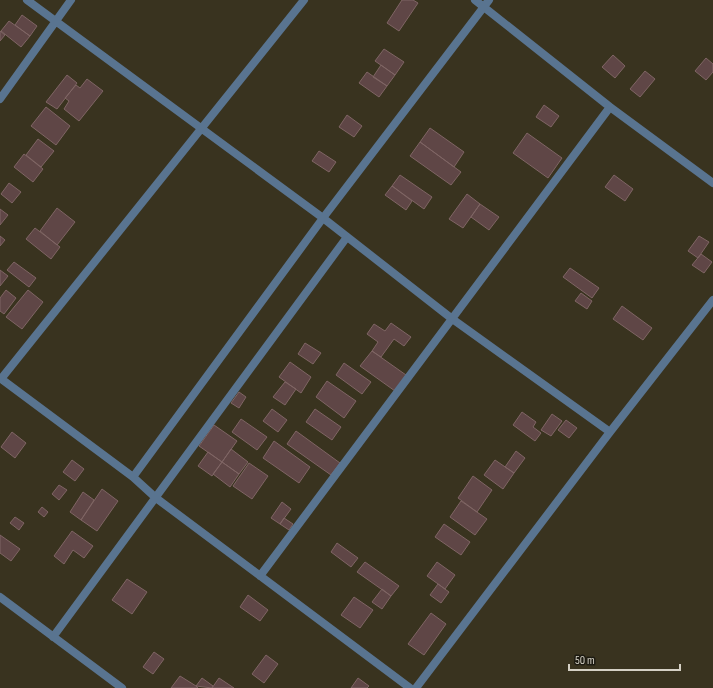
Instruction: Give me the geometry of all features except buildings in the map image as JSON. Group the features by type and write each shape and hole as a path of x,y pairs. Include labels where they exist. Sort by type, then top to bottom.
{"street":[{"path":"27,0 323,218 451,318 610,432"},
{"path":"0,99 71,0"},
{"path":"304,0 1,378 133,477 155,498 410,688"},
{"path":"475,0 487,3 610,107 713,183"},
{"path":"133,477 323,218 487,3"},
{"path":"260,576 451,318 610,107"},
{"path":"53,637 347,237"},
{"path":"416,688 610,432 713,300"},
{"path":"0,597 122,688"}]}
